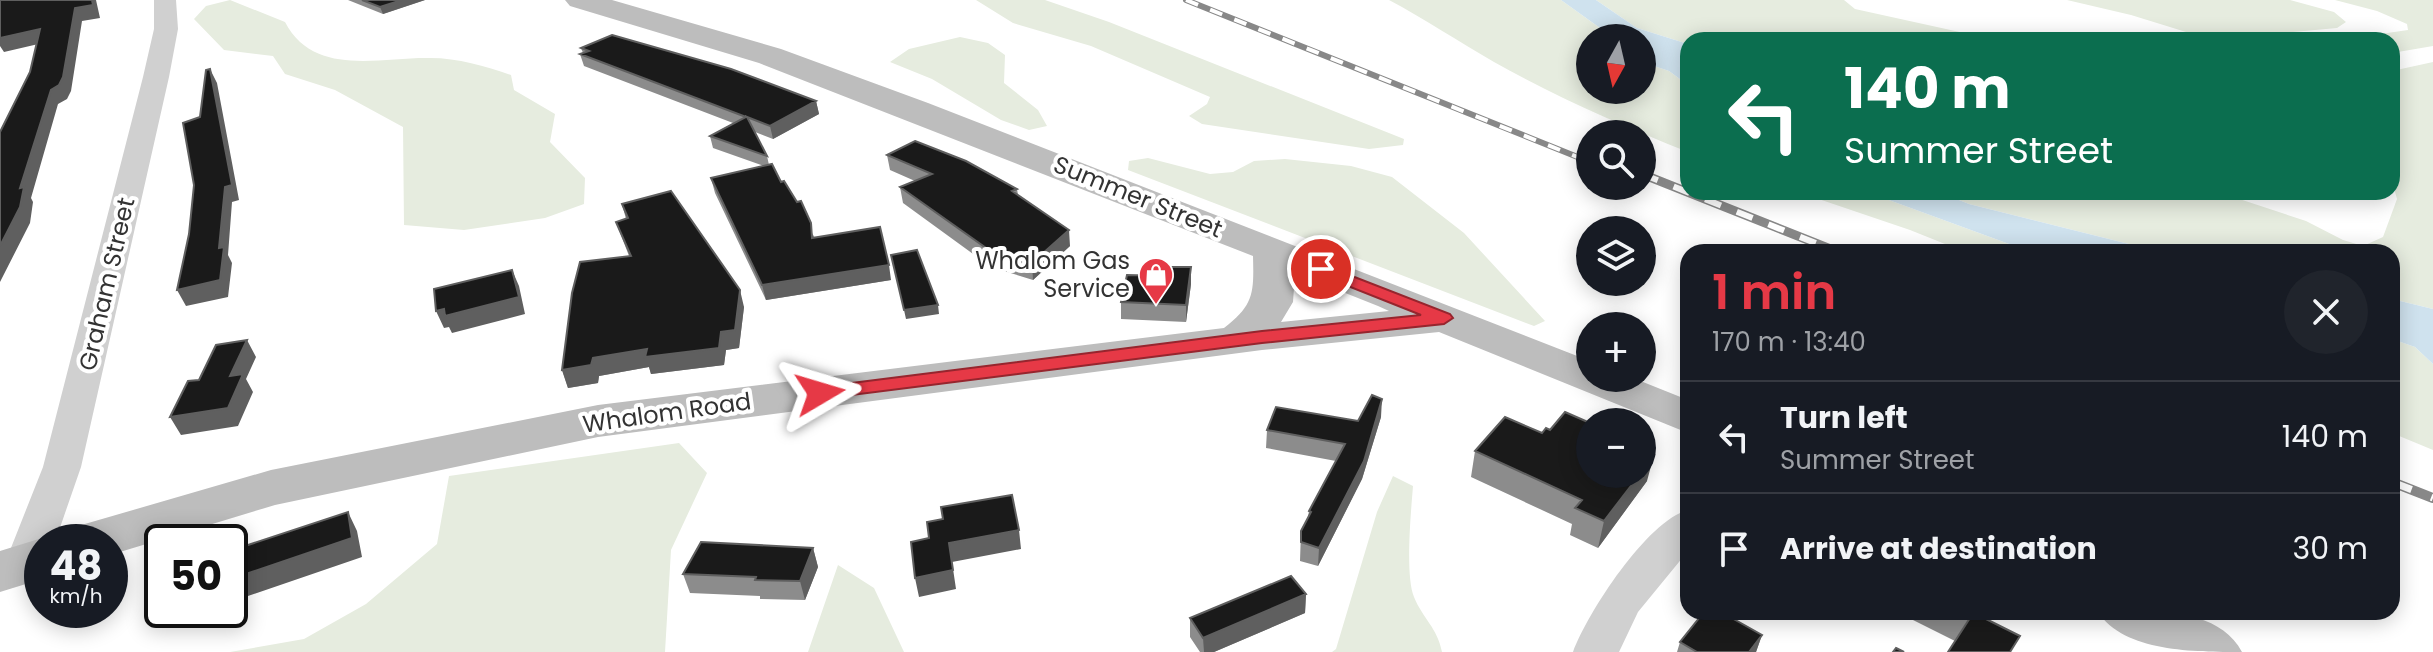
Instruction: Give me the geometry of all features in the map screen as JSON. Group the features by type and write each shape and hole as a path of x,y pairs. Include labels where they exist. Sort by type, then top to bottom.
{"main road":[{"name":"Summer Street","path":"580,0 821,74 1273,250 1680,415"},
{"path":"1237,340 1263,319 1275,296 1273,250"},
{"name":"Whalom Road","path":"128,531 271,488 542,430 653,413 1237,340 1444,318"},
{"path":"2143,620 2213,652"}],"street":[{"name":"Graham Street","path":"23,564 62,467 156,77 166,29 165,0"},
{"path":"1596,652 1620,606 1680,534"}],"shaded area":[{"path":"230,0 285,22 297,39 329,57 367,61 448,59 511,75 514,90 555,114 550,142 585,178 584,204 545,218 464,230 404,225 403,127 335,90 285,74 273,56 224,50 194,19 206,6"},
{"path":"976,0 1045,0 1109,22 1404,139 1403,145 1369,149 1202,124 1189,116 1207,104 1210,97 1091,46 1013,23"},
{"path":"1389,0 1561,0 1594,24 1576,24 1576,103 1494,62"},
{"path":"1596,0 1844,0 1855,9 1960,32 1680,32 1680,41 1656,34 1656,24 1631,24"},
{"path":"2067,0 2290,0 2334,12 2346,22 2337,28 2293,32 2186,32"},
{"path":"2335,0 2433,0 2433,46 2400,52 2400,32 2394,32 2408,30 2407,24 2377,11"},
{"path":"960,37 988,43 1005,55 1004,83 1038,110 1047,126 1029,130 1001,120 932,79 890,62 909,49"},
{"path":"2433,62 2433,309 2400,301 2400,244 2367,244 2383,237 2397,200 2400,200 2400,69"},
{"path":"1656,67 1680,79 1680,149 1656,139 1656,120 1612,120 1578,104 1656,104"},
{"path":"1148,158 1210,174 1233,172 1254,161 1285,159 1351,166 1392,177 1464,233 1545,321 1534,326 1128,170 1129,161"},
{"path":"1822,200 1889,200 2009,244 1945,244"},
{"path":"1959,200 2242,200 2306,221 2356,244 2129,244"},
{"path":"2400,342 2415,347 2433,364 2433,450 2400,436"},
{"path":"679,443 707,473 671,550 665,652 230,652 304,639 366,604 437,544 449,476"},
{"path":"1393,476 1413,486 1409,543 1411,587 1442,652 1332,652 1336,649 1377,512"},
{"path":"838,565 874,588 904,652 808,652"}],"water":[{"path":"1561,0 1596,0 1631,24 1594,24"},
{"path":"1656,34 1680,41 1680,79 1656,67"},
{"path":"1889,200 1959,200 2129,244 2009,244"},
{"path":"2400,301 2433,309 2433,364 2415,347 2400,342"}],"building":[{"path":"0,0 92,0 93,5 75,8 63,77 59,85 51,90 20,188 24,187 20,207 0,246 0,132 30,72 40,29 0,38"},
{"path":"362,0 402,0 380,7"},
{"path":"612,35 731,69 816,101 770,126 747,117 767,156 710,136 746,117 580,54 589,51 581,48"},
{"path":"210,69 232,185 225,187 219,248 224,247 220,280 177,290 189,234 194,185 183,123 200,117 206,70"},
{"path":"915,141 966,161 1017,189 1012,191 1069,230 1032,263 989,250 900,187 932,174 887,155"},
{"path":"772,164 781,182 784,181 797,202 801,201 811,223 812,238 880,227 889,265 762,285 711,178"},
{"path":"671,191 740,290 735,330 721,332 719,348 645,357 647,349 593,358 591,365 562,370 572,293 580,262 631,256 616,222 628,218 622,204"},
{"path":"917,250 938,305 904,310 891,255"},
{"path":"1168,267 1191,267 1186,305 1121,302 1127,275 1166,276"},
{"path":"512,270 519,297 445,316 444,309 436,311 434,289"},
{"path":"247,340 230,376 243,374 228,408 170,417 188,381 199,380 216,345"},
{"path":"1372,395 1382,399 1364,461 1319,548 1301,542 1301,531 1309,511 1345,444 1267,430 1276,407 1358,421"},
{"path":"1565,412 1576,417 1576,488 1629,488 1604,521 1575,508 1582,500 1475,451 1505,417 1542,433 1546,428 1550,430"},
{"path":"1012,495 1019,530 949,543 953,570 915,578 911,542 929,538 927,522 943,519 941,507"},
{"path":"348,512 352,538 248,573 248,545"},
{"path":"701,542 813,548 800,581 683,574"},
{"path":"1291,576 1306,594 1203,638 1190,618"},
{"path":"1698,620 1735,620 1762,635 1749,652 1697,652 1680,642"},
{"path":"1969,620 1988,620 2020,636 2010,652 1948,652"}],"railway":[{"path":"1186,0 1576,156"},
{"path":"1656,180 1680,189"},
{"path":"1707,200 1818,244"},
{"path":"2400,485 2433,498"}],"place":[{"name":"Whalom Gas Service","path":"1156,306"}],"route":[{"path":"820,393 1262,337 1444,318 1321,269"}]}
